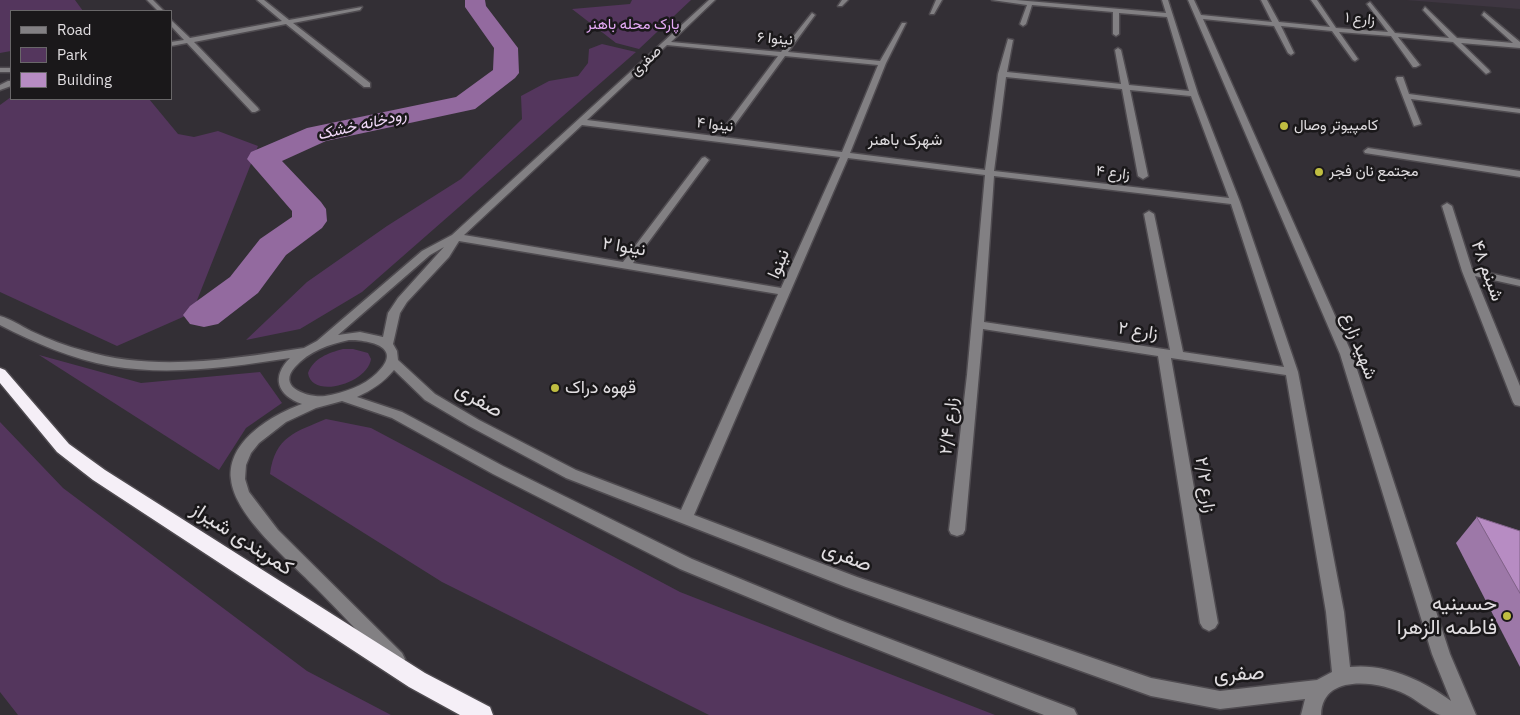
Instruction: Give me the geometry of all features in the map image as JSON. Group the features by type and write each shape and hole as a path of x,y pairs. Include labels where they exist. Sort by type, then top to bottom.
{"highway":[{"name":"کمربندی شیراز","path":"0,373 63,448 92,469 417,680 482,715"}],"street":[{"path":"150,0 160,10"},
{"path":"260,0 367,85"},
{"name":"صفری","path":"387,344 394,313 402,300 446,255 456,237 712,0"},
{"path":"932,13 939,0"},
{"path":"995,0 1030,3 1072,3 1116,11 1169,15"},
{"path":"1164,0 1194,94 1234,202 1292,372 1335,612 1342,677 1360,674 1387,679 1417,690 1454,715"},
{"name":"شهید زارع","path":"1191,0 1346,354 1441,654 1466,715"},
{"path":"1264,0 1291,53"},
{"path":"1314,0 1355,60"},
{"path":"1024,24 1030,3"},
{"path":"1370,4 1416,65"},
{"path":"172,44 360,8"},
{"path":"1425,9 1486,72"},
{"path":"1116,11 1116,34"},
{"path":"1484,14 1520,46"},
{"path":"728,128 812,15"},
{"name":"۱ زارع","path":"1198,17 1520,46"},
{"path":"172,23 255,110"},
{"name":"نینوا","path":"685,517 845,155 882,63 904,24"},
{"name":"۲/۴ زارع","path":"957,530 978,325 989,173 1002,74 1010,40"},
{"name":"۶ نینوا","path":"666,43 882,63"},
{"path":"1118,50 1144,176"},
{"path":"1002,74 1194,94"},
{"path":"1400,79 1417,124"},
{"path":"1407,96 1520,111"},
{"name":"۴ نینوا","path":"581,122 989,173"},
{"path":"1368,151 1520,174"},
{"path":"626,265 706,160"},
{"name":"۴ زارع","path":"989,173 1234,202"},
{"name":"۴۸ شبنم","path":"1447,206 1467,271 1520,402"},
{"name":"۲/۲ زارع","path":"1149,214 1209,623"},
{"path":"324,401 308,400 295,396 287,389 284,380 287,370 295,360 386,289 426,253 456,237"},
{"name":"۲ نینوا","path":"456,237 785,292"},
{"path":"1467,271 1520,283"},
{"path":"0,320 60,347 124,364 193,366 238,362 312,348 349,336 364,336 387,344 392,352 392,361 387,371 376,382 362,391 344,397 309,404 283,418 246,448 239,464 238,479 244,497 273,534 417,680"},
{"name":"۲ زارع","path":"978,325 1292,372"},
{"name":"صفری","path":"392,361 430,397 474,423 571,474 852,582 1151,687 1220,700 1320,688 1342,677"},
{"path":"344,397 397,415 498,470 686,564 834,625 1067,715"},
{"path":"1311,715 1311,705 1320,688"}],"shaded area":[{"path":"1406,0 1520,0 1520,9"}],"green space":[{"path":"0,0 75,0 82,10 10,10 10,51 0,53"},
{"name":"پارک محله باهنر","path":"632,0 691,0 639,49 616,43 572,9 630,4"},
{"path":"602,44 636,52 362,292 300,329 246,340 307,282 387,226 461,179 522,119 521,96 549,81 578,76 588,63 589,49"},
{"path":"10,98 10,100 150,100 178,134 194,137 218,131 258,146 192,313 117,346 0,292 0,105"},
{"path":"343,349 353,349 368,353 371,359 368,368 351,381 340,385 319,386 312,381 308,373 314,363 327,354"},
{"path":"39,355 141,383 260,372 282,403 246,428 219,470"},
{"path":"326,419 371,428 680,592 995,715 709,715 442,582 270,474 273,461 282,443 296,432"},
{"path":"0,422 63,488 307,671 391,715 18,715 0,692"}],"building":[{"path":"1477,517 1520,531 1520,593"}],"waterway":[{"name":"رودخانه خشک","path":"204,315 244,285 273,247 310,221 309,209 262,159 317,134 465,103 506,73 506,48 476,7 475,0"}],"place":[{"name":"کامپیوتر وصال","path":"1284,126"},
{"name":"مجتمع نان فجر","path":"1319,172"},
{"name":"قهوه دراک","path":"555,388"},
{"name":"حسینیه فاطمه الزهرا","path":"1507,616"}],"district":[{"name":"شهرک باهنر","path":"905,140"}]}
